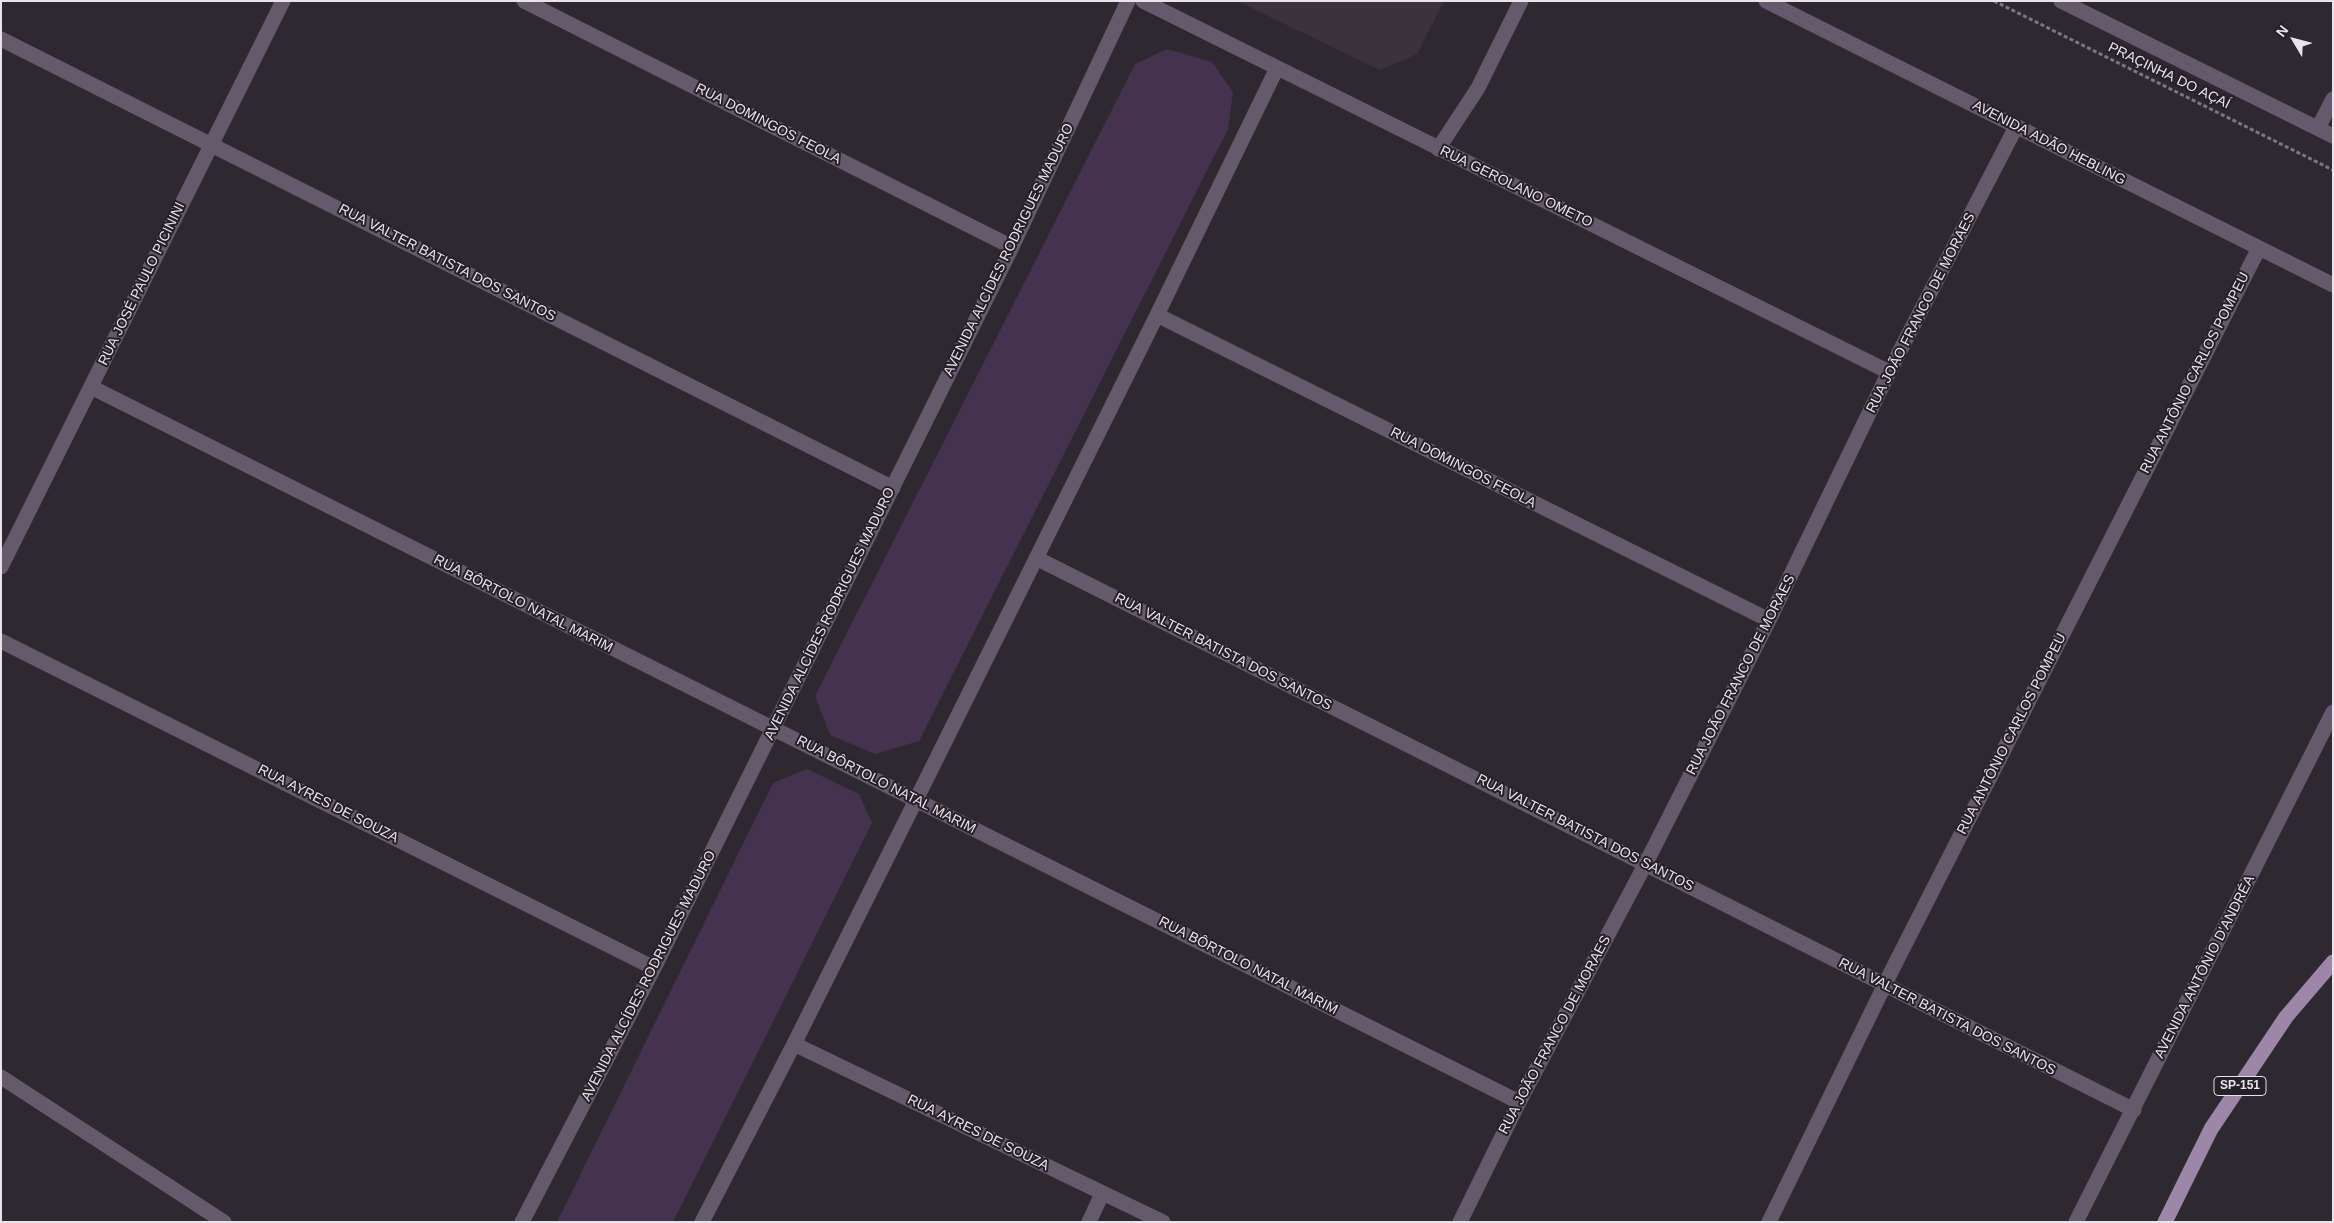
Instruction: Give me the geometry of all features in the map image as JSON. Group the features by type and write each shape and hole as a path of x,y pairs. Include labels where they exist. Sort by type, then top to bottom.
{"main road":[{"name":"SP-151","path":"2165,1222 2211,1129 2286,1017 2333,962"}],"street":[{"name":"RUA JOSÉ PAULO PICININI","path":"1,567 283,1"},
{"name":"RUA DOMINGOS FEOLA","path":"524,1 1012,247"},
{"name":"AVENIDA ALCÍDES RODRIGUES MADURO","path":"522,1222 654,968 1012,247 1128,1"},
{"name":"RUA GEROLANO OMETO","path":"1143,1 1889,372"},
{"path":"1438,149 1478,88 1521,1"},
{"name":"AVENIDA ADÃO HEBLING","path":"1766,1 2333,285"},
{"path":"2061,1 2078,5 2333,136"},
{"name":"RUA VALTER BATISTA DOS SANTOS","path":"1,39 892,488"},
{"path":"702,1222 794,1044 916,800 1157,315 1277,68"},
{"path":"2318,128 2333,99"},
{"name":"RUA JOÃO FRANCO DE MORAES","path":"1460,1222 1519,1102 1646,863 1769,620 1889,372 2016,127"},
{"name":"RUA ANTÔNIO CARLOS POMPEU","path":"1768,1222 1885,985 2259,248"},
{"name":"RUA DOMINGOS FEOLA","path":"1157,315 1769,620"},
{"name":"RUA BÔRTOLO NATAL MARIM","path":"91,388 1519,1102"},
{"name":"RUA VALTER BATISTA DOS SANTOS","path":"1036,558 2134,1110"},
{"name":"RUA AYRES DE SOUZA","path":"1,641 654,968"},
{"name":"AVENIDA ANTÔNIO D'ANDRÉA","path":"2076,1222 2333,712"},
{"name":"RUA AYRES DE SOUZA","path":"794,1044 1163,1222"},
{"path":"1,1077 224,1222"},
{"path":"1088,1222 1102,1194"}],"path":[{"name":"PRAÇINHA DO AÇAÍ","path":"1994,1 2333,170"}],"shaded area":[{"path":"1237,1 1444,1 1417,54 1380,70"},
{"path":"1167,49 1212,62 1233,92 1228,129 919,741 875,754 830,735 815,696 1135,64"},
{"path":"807,769 859,794 872,823 673,1222 557,1222 773,783"}]}
